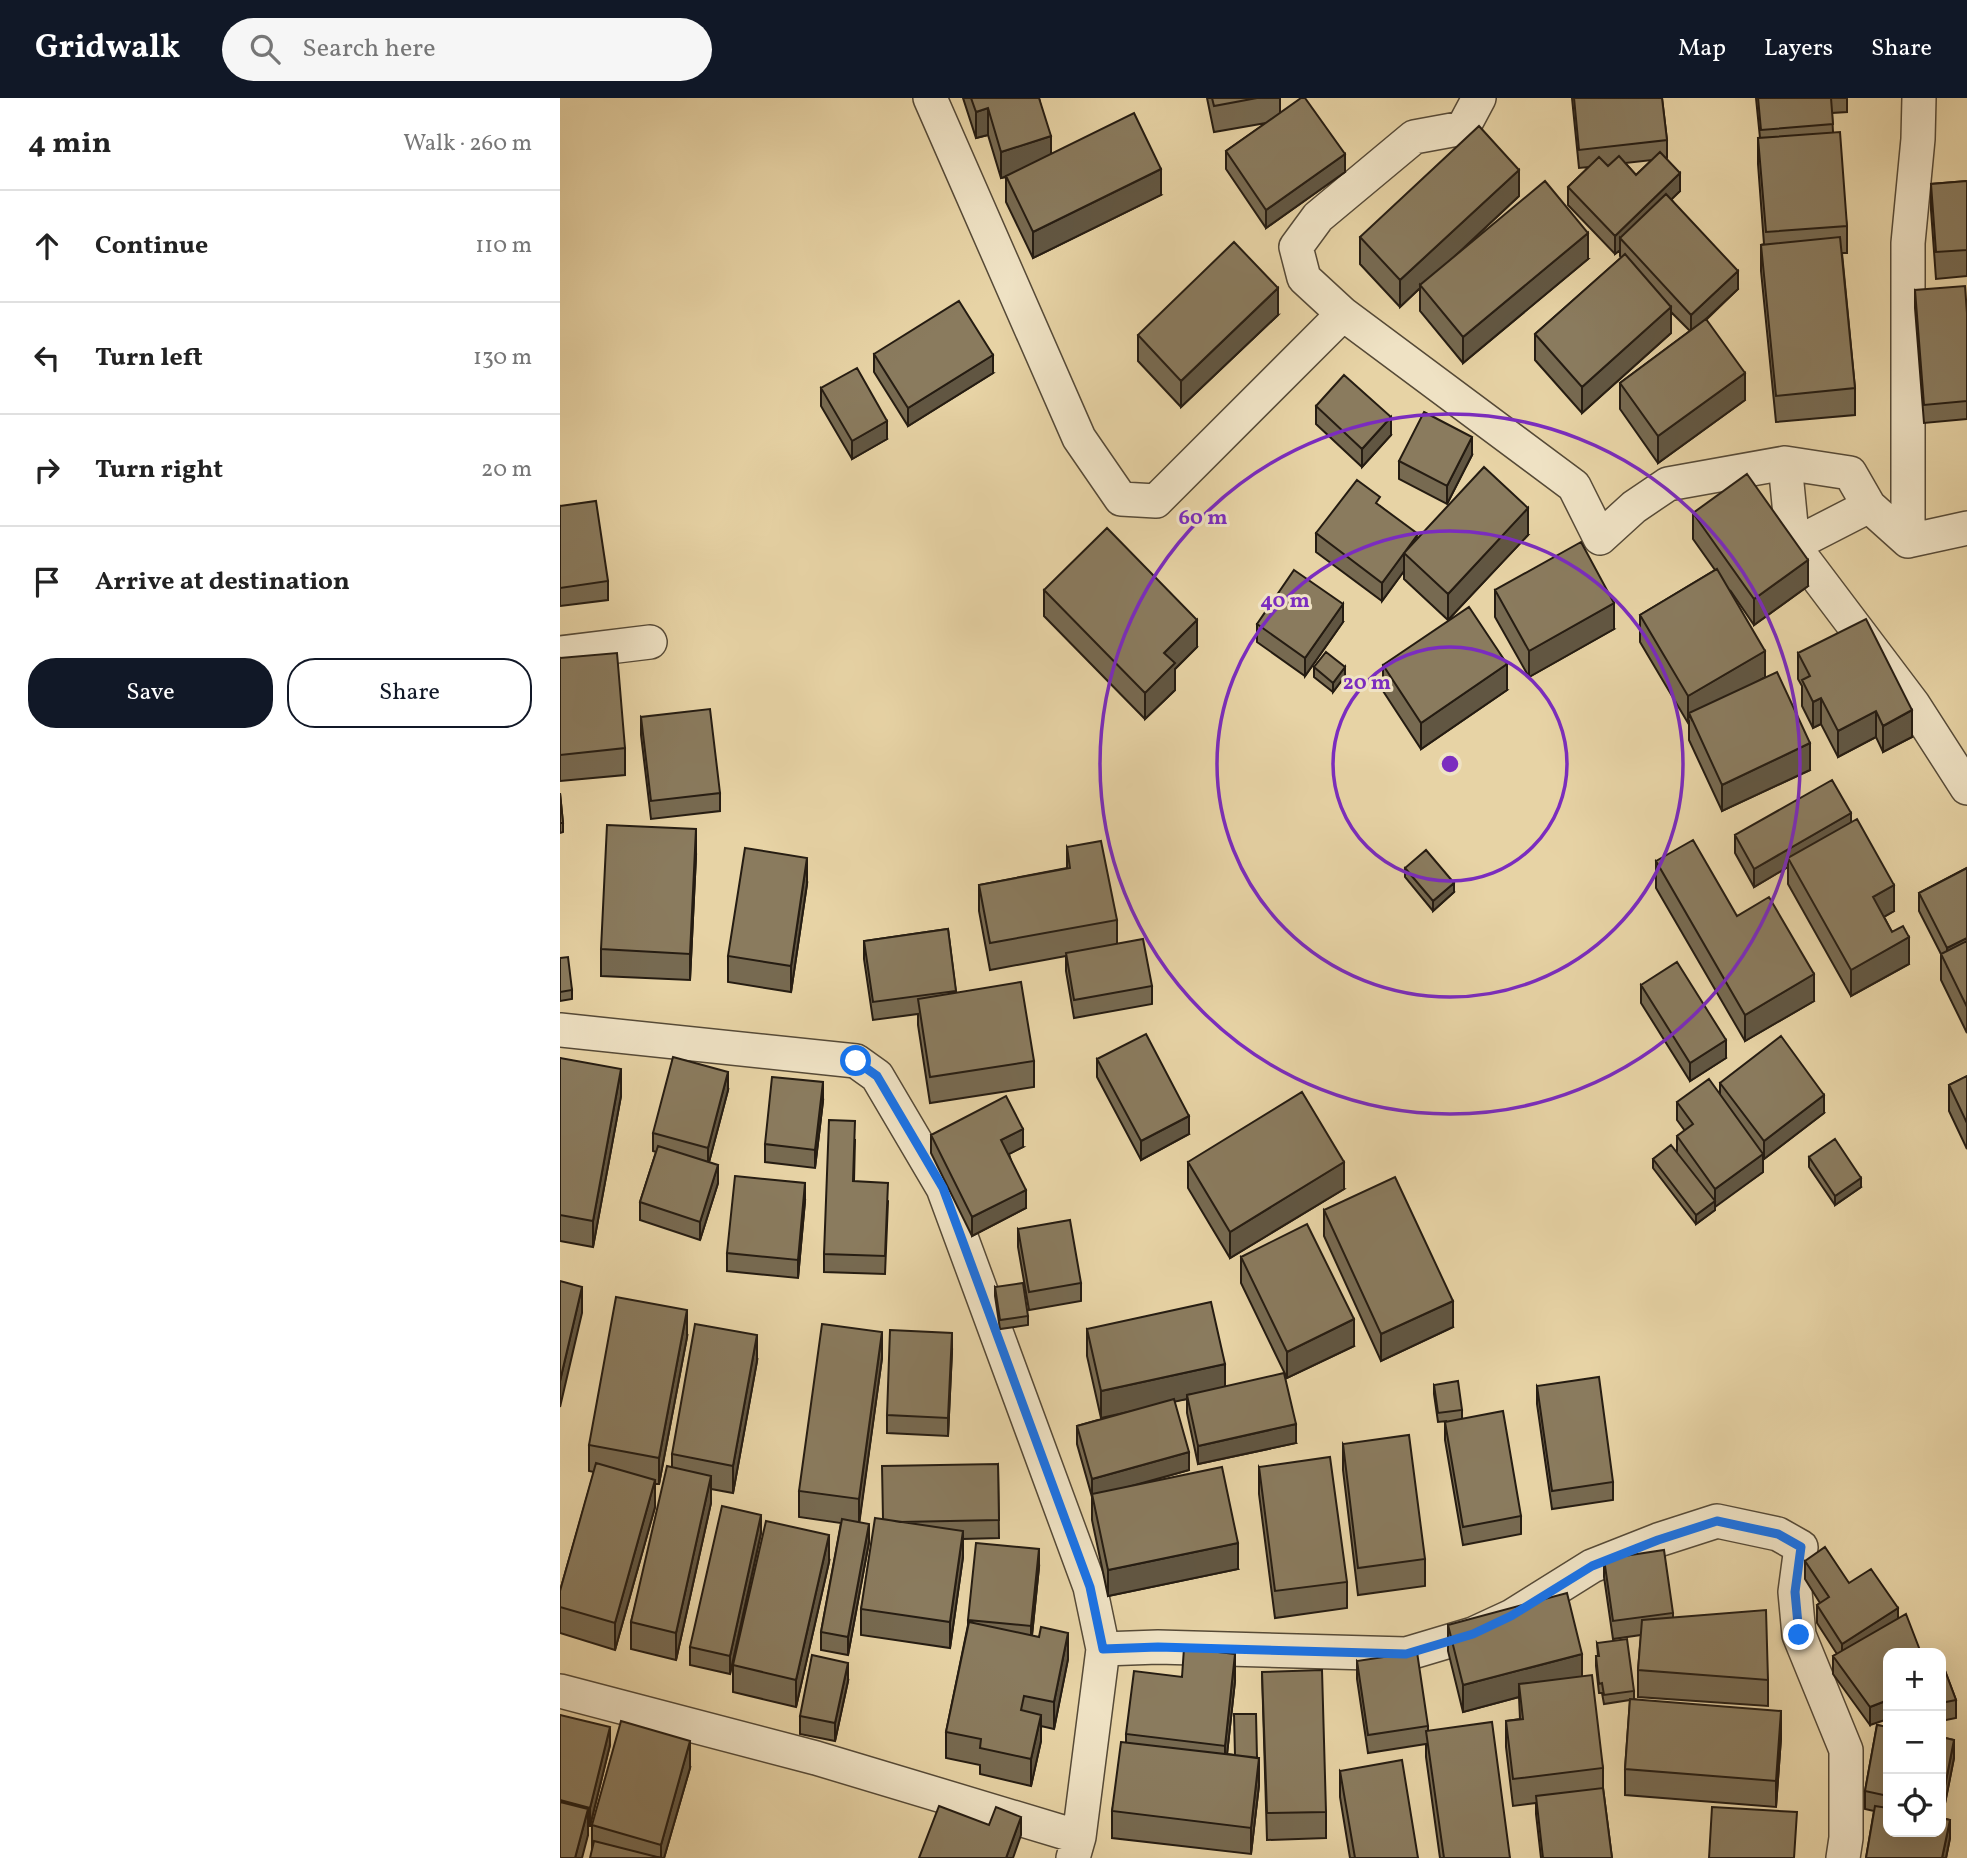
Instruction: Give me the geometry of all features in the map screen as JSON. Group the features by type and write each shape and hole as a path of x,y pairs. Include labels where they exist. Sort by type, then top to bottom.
{"street":[{"path":"930,98 1079,438 1121,499 1156,501 1343,314"},
{"path":"1479,98 1463,128 1414,137 1318,218 1296,247 1304,278 1343,314 1574,486 1600,538 1634,507 1668,484 1785,463 1850,473 1869,506 1908,541"},
{"path":"1908,541 1908,243 1918,139 1919,98"},
{"path":"1785,463 1793,545 1913,704 1967,788"},
{"path":"1793,545 1869,506"},
{"path":"1908,541 1967,528"},
{"path":"560,653 650,642"},
{"path":"560,1030 856,1061 877,1076 943,1188 1090,1587 1103,1649 1076,1847 816,1758 560,1691"},
{"path":"1103,1649 1158,1647 1406,1654 1473,1634 1511,1616 1592,1566 1658,1540 1717,1521 1778,1534 1801,1547 1795,1592 1799,1635 1846,1750 1846,1838 1843,1858"}],"building":[{"path":"971,98 1039,98 1051,136 1001,152 988,108 976,112"},
{"path":"1212,98 1257,98 1214,106"},
{"path":"1301,98 1305,98 1345,154 1266,210 1226,151"},
{"path":"1574,98 1662,98 1667,140 1579,150"},
{"path":"1758,98 1831,98 1833,124 1761,130"},
{"path":"1134,113 1161,169 1033,232 1006,176"},
{"path":"1479,126 1519,170 1400,280 1360,237"},
{"path":"1840,132 1847,226 1766,232 1758,138"},
{"path":"1660,152 1680,173 1615,236 1568,187 1599,157 1608,166 1619,156 1636,175"},
{"path":"1545,181 1588,233 1463,337 1420,285"},
{"path":"1967,181 1967,250 1936,252 1931,184"},
{"path":"1666,194 1738,271 1691,315 1620,238"},
{"path":"1840,237 1855,388 1776,396 1761,245"},
{"path":"1234,242 1278,288 1181,381 1138,335"},
{"path":"1625,254 1671,307 1582,387 1535,334"},
{"path":"1965,286 1967,401 1924,405 1915,290"},
{"path":"959,301 993,355 908,408 874,354"},
{"path":"1706,319 1745,373 1658,436 1620,383"},
{"path":"857,368 887,421 852,441 821,388"},
{"path":"1344,375 1391,417 1362,449 1316,406"},
{"path":"1424,412 1472,437 1447,486 1399,461"},
{"path":"1484,467 1528,508 1448,594 1404,553"},
{"path":"1747,474 1808,560 1754,599 1693,513"},
{"path":"1357,480 1380,497 1376,503 1418,534 1382,583 1316,533"},
{"path":"596,501 608,581 560,588 560,506"},
{"path":"1107,528 1197,620 1164,653 1175,663 1145,693 1044,590"},
{"path":"1581,542 1614,603 1529,651 1495,590"},
{"path":"1717,569 1765,651 1688,696 1640,615"},
{"path":"1294,570 1343,604 1305,658 1257,624"},
{"path":"1469,607 1507,664 1421,723 1383,665"},
{"path":"1866,619 1912,710 1883,726 1876,711 1838,731 1821,698 1813,702 1802,680 1810,676 1798,653"},
{"path":"1326,652 1345,667 1333,683 1314,667"},
{"path":"617,653 625,748 560,755 560,658"},
{"path":"1777,672 1810,743 1722,785 1689,713"},
{"path":"710,709 720,793 651,801 641,717"},
{"path":"1832,780 1851,813 1754,869 1735,835"},
{"path":"560,793 563,823 560,823"},
{"path":"1857,819 1894,885 1873,897 1892,932 1903,926 1909,937 1851,970 1788,858"},
{"path":"607,825 696,829 690,954 601,949"},
{"path":"1693,840 1737,916 1769,897 1814,974 1745,1015 1656,861"},
{"path":"1101,841 1117,920 990,943 979,885 1070,868 1067,847"},
{"path":"745,848 807,858 791,966 728,956"},
{"path":"1426,850 1454,883 1433,901 1405,868"},
{"path":"1967,868 1967,938 1947,948 1919,893"},
{"path":"948,929 956,991 873,1002 864,941"},
{"path":"1143,939 1152,986 1074,1000 1066,953"},
{"path":"1967,941 1967,1007 1941,954"},
{"path":"568,957 572,990 560,992 560,958"},
{"path":"1677,962 1726,1040 1690,1063 1641,985"},
{"path":"1021,982 1034,1061 930,1077 918,999"},
{"path":"1146,1034 1189,1116 1141,1141 1097,1059"},
{"path":"1781,1036 1824,1095 1764,1141 1720,1083"},
{"path":"673,1057 728,1072 708,1148 653,1133"},
{"path":"560,1058 621,1069 593,1221 560,1215"},
{"path":"1967,1076 1967,1123 1949,1085"},
{"path":"772,1077 823,1082 815,1150 765,1144"},
{"path":"1709,1079 1763,1154 1715,1189 1677,1136 1693,1124 1677,1102"},
{"path":"1302,1092 1344,1162 1230,1232 1188,1162"},
{"path":"1006,1096 1023,1129 1001,1140 1026,1190 972,1217 931,1135"},
{"path":"829,1120 855,1121 853,1181 888,1183 885,1256 824,1254"},
{"path":"1835,1139 1861,1178 1835,1196 1809,1157"},
{"path":"1671,1145 1715,1201 1696,1215 1653,1159"},
{"path":"658,1146 718,1165 700,1222 640,1202"},
{"path":"735,1176 805,1183 798,1260 727,1253"},
{"path":"1395,1177 1453,1301 1381,1334 1324,1210"},
{"path":"1070,1220 1081,1283 1029,1292 1018,1229"},
{"path":"1307,1224 1354,1319 1287,1352 1241,1257"},
{"path":"560,1281 582,1287 560,1381"},
{"path":"1023,1283 1028,1316 1000,1320 995,1287"},
{"path":"616,1297 687,1310 659,1458 589,1445"},
{"path":"1211,1302 1225,1364 1101,1391 1087,1329"},
{"path":"695,1324 757,1335 733,1466 672,1454"},
{"path":"822,1324 882,1332 859,1499 799,1491"},
{"path":"890,1330 952,1333 948,1418 887,1415"},
{"path":"1284,1373 1296,1424 1198,1446 1187,1395"},
{"path":"1599,1377 1613,1482 1552,1491 1537,1386"},
{"path":"1458,1381 1462,1410 1438,1413 1434,1385"},
{"path":"1174,1399 1189,1452 1092,1479 1077,1426"},
{"path":"1503,1411 1521,1516 1463,1527 1445,1422"},
{"path":"1409,1435 1425,1559 1358,1568 1343,1444"},
{"path":"1330,1457 1347,1582 1275,1591 1259,1467"},
{"path":"596,1463 655,1480 615,1623 560,1607 560,1591"},
{"path":"998,1464 999,1520 900,1522 883,1519 882,1466"},
{"path":"667,1466 711,1476 676,1633 631,1622"},
{"path":"1222,1467 1238,1543 1108,1570 1092,1494"},
{"path":"722,1506 761,1515 730,1656 690,1647"},
{"path":"875,1518 963,1531 950,1622 861,1609"},
{"path":"842,1519 869,1524 848,1637 821,1632"},
{"path":"766,1521 829,1535 796,1680 733,1665"},
{"path":"976,1543 1039,1549 1031,1626 968,1620"},
{"path":"1825,1547 1849,1583 1871,1569 1898,1608 1842,1644 1817,1605 1829,1597 1805,1561"},
{"path":"1664,1550 1673,1613 1613,1621 1604,1559"},
{"path":"1567,1593 1582,1654 1463,1685 1448,1625"},
{"path":"1766,1610 1768,1680 1638,1670 1642,1620"},
{"path":"1906,1614 1919,1648 1883,1648 1883,1702 1870,1707 1833,1656"},
{"path":"969,1622 1039,1637 1041,1627 1068,1633 1054,1702 1024,1696 1021,1710 1041,1715 1031,1759 980,1748 981,1739 946,1732"},
{"path":"1627,1639 1634,1691 1604,1695 1602,1683 1599,1684 1597,1643"},
{"path":"1184,1648 1235,1654 1225,1746 1126,1734 1134,1671 1182,1677"},
{"path":"1417,1652 1428,1726 1368,1735 1357,1661"},
{"path":"812,1655 848,1663 835,1723 800,1716"},
{"path":"1322,1670 1326,1812 1267,1813 1262,1672"},
{"path":"1946,1673 1956,1700 1946,1702"},
{"path":"1592,1675 1603,1768 1513,1779 1506,1721 1523,1719 1519,1684"},
{"path":"1630,1699 1781,1711 1776,1781 1625,1769"},
{"path":"1234,1714 1256,1714 1257,1758 1235,1755"},
{"path":"560,1715 610,1727 590,1808 560,1800"},
{"path":"621,1721 690,1741 661,1845 592,1825"},
{"path":"1492,1722 1510,1858 1444,1858 1426,1731"},
{"path":"1877,1725 1883,1726 1883,1795 1865,1791"},
{"path":"1946,1738 1954,1740 1946,1781"},
{"path":"1121,1742 1259,1758 1251,1828 1112,1811"},
{"path":"1402,1760 1418,1858 1355,1858 1340,1771"},
{"path":"1603,1788 1612,1858 1543,1858 1536,1796"},
{"path":"560,1802 588,1809 575,1858 560,1858"},
{"path":"939,1806 989,1825 996,1807 1021,1817 1006,1858 919,1858"},
{"path":"1875,1806 1883,1807 1883,1837 1946,1837 1946,1819 1950,1820 1942,1858 1866,1858"},
{"path":"1712,1807 1797,1812 1794,1858 1709,1858"},
{"path":"594,1841 661,1858 590,1858"}],"route":[{"path":"856,1061 877,1076 943,1188 1090,1587 1103,1649 1158,1647 1406,1654 1473,1634 1511,1616 1592,1566 1658,1540 1717,1521 1778,1534 1801,1547 1795,1592 1799,1635"}]}
